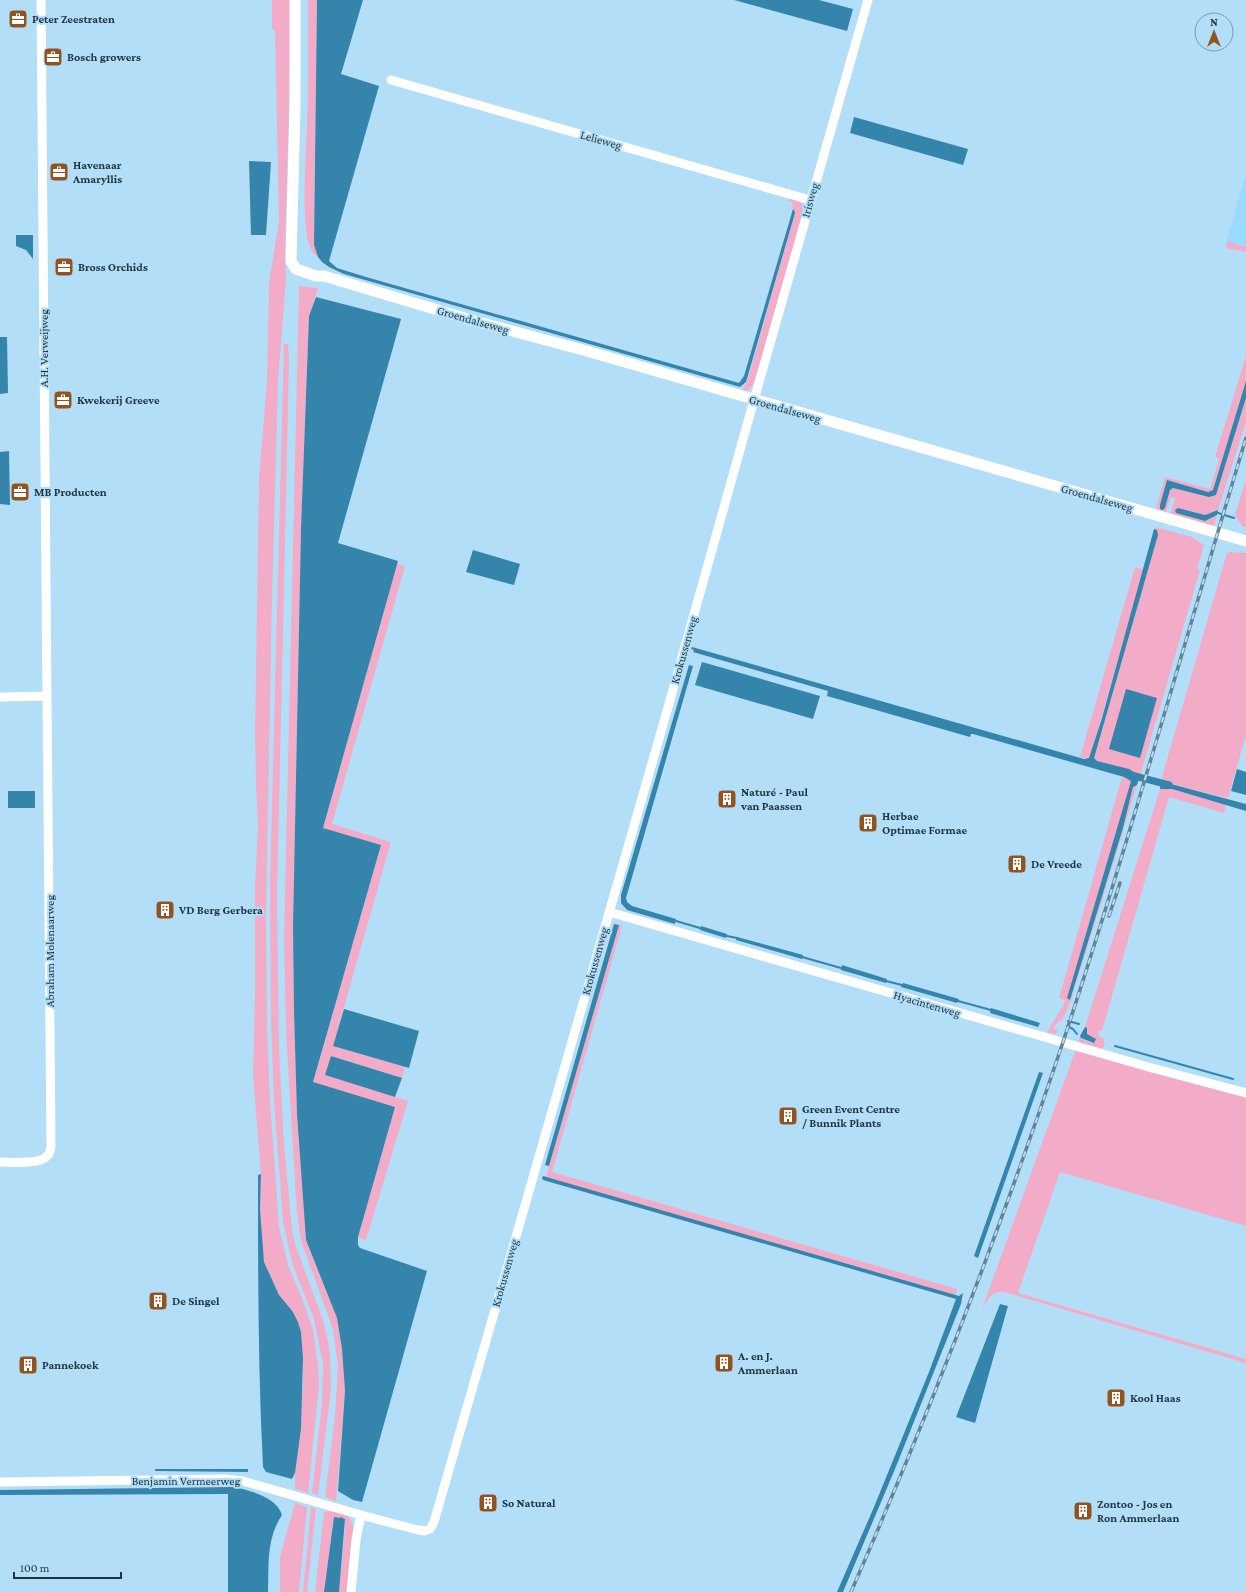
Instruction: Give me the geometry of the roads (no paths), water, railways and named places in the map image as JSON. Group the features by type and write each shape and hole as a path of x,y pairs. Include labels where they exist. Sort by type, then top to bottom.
{"street":[{"name":"A.H. Verweijweg","path":"41,0 47,696"},
{"path":"295,0 293,234 291,261 296,269"},
{"name":"Irisweg","path":"754,400 868,0"},
{"name":"Lelieweg","path":"391,80 810,200"},
{"path":"293,234 296,241 296,269"},
{"name":"Groendalseweg","path":"296,253 298,260 324,276 471,320 583,350 1246,541"},
{"name":"Groendalseweg","path":"296,269 316,276 324,276"},
{"name":"Krokussenweg","path":"434,1522 670,703 754,400"},
{"path":"0,697 47,696"},
{"name":"Abraham Molenaarweg","path":"0,1162 37,1161 44,1159 49,1155 51,1148 47,696"},
{"name":"Hyacintenweg","path":"609,912 1246,1094"},
{"name":"Benjamin Vermeerweg","path":"0,1482 244,1480 361,1515 424,1531 430,1529 434,1522"},
{"path":"351,1592 356,1540 361,1515"}],"waterway":[{"path":"1218,513 1234,518"},
{"path":"1131,775 1169,785"},
{"path":"676,921 700,928"},
{"path":"727,936 737,938"},
{"path":"802,957 841,968"},
{"path":"886,981 902,985"},
{"path":"958,1001 991,1010"},
{"path":"1068,1021 1079,1024"},
{"path":"1067,1026 1073,1029 1077,1034"},
{"path":"1115,1046 1233,1079"}],"railway":[{"path":"851,1592 935,1392 987,1258 1036,1122 1108,901 1246,438"},
{"path":"1109,916 1120,883"}],"place":[{"name":"Peter Zeestraten","path":"18,19"},
{"name":"Bosch growers","path":"53,57"},
{"name":"Havenaar Amaryllis","path":"59,172"},
{"name":"Bross Orchids","path":"64,267"},
{"name":"Kwekerij Greeve","path":"63,400"},
{"name":"MB Producten","path":"20,492"},
{"name":"Naturé - Paul van Paassen","path":"727,799"},
{"name":"Herbae Optimae Formae","path":"868,823"},
{"name":"De Vreede","path":"1017,864"},
{"name":"VD Berg Gerbera","path":"165,910"},
{"name":"Green Event Centre / Bunnik Plants","path":"788,1116"},
{"name":"De Singel","path":"158,1301"},
{"name":"A. en J. Ammerlaan","path":"724,1363"},
{"name":"Pannekoek","path":"28,1365"},
{"name":"Kool Haas","path":"1116,1398"},
{"name":"So Natural","path":"488,1503"},
{"name":"Zontoo - Jos en Ron Ammerlaan","path":"1083,1511"}]}
